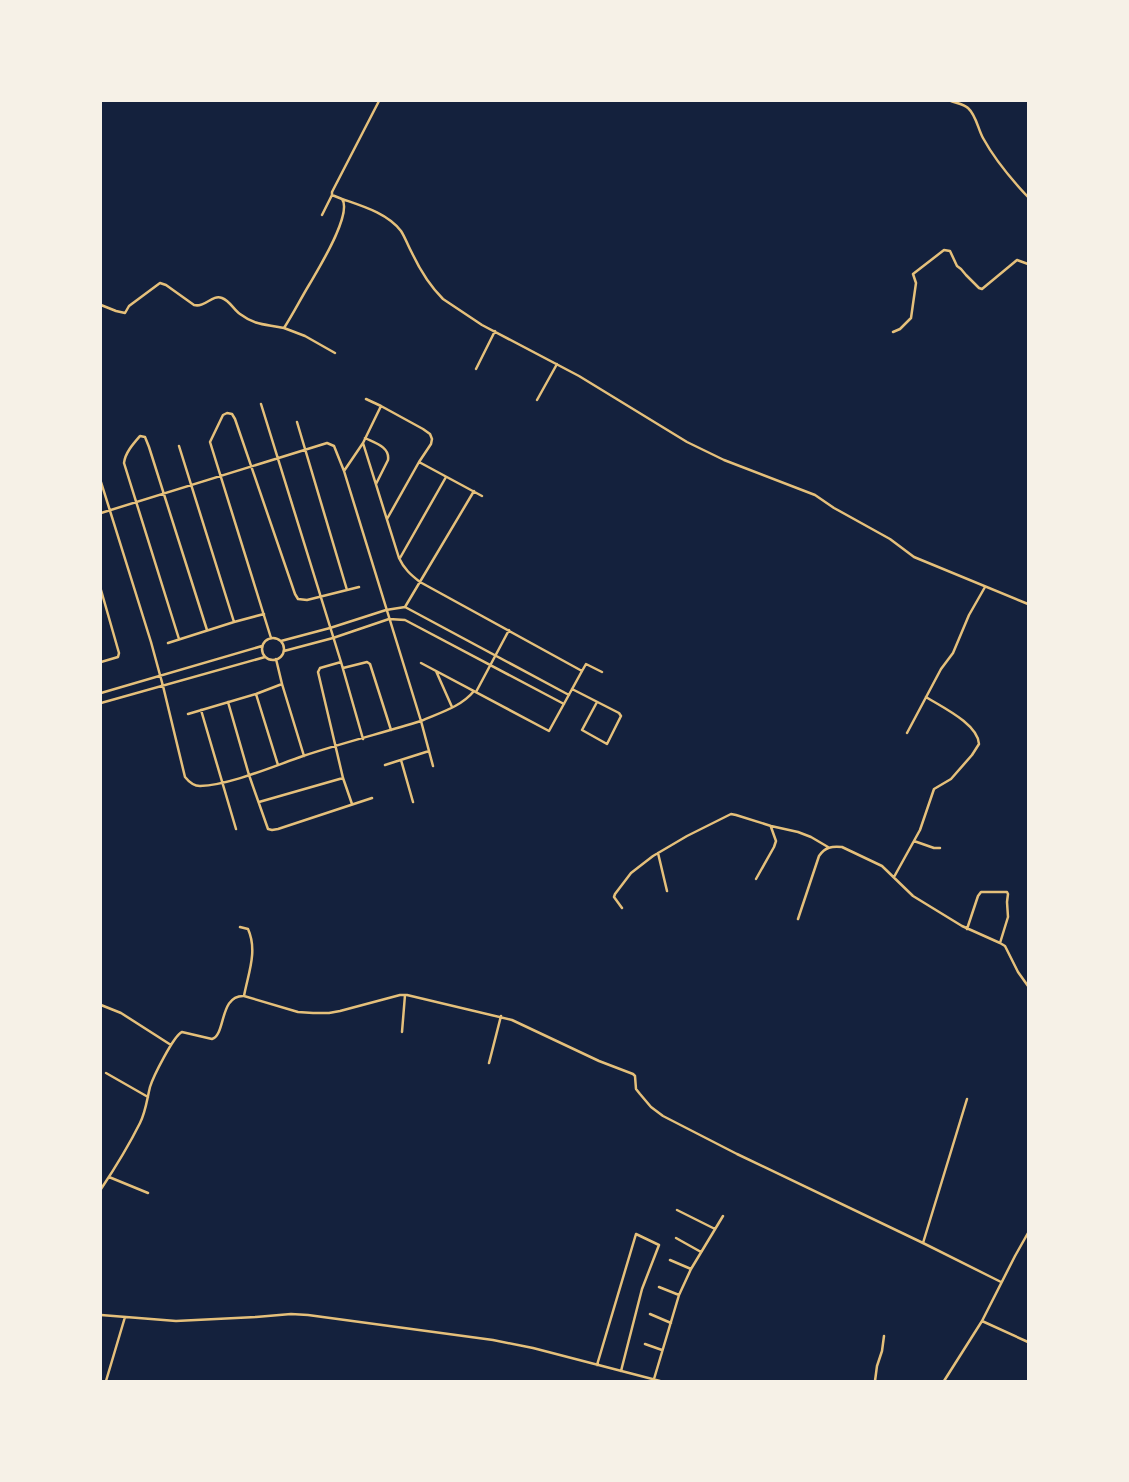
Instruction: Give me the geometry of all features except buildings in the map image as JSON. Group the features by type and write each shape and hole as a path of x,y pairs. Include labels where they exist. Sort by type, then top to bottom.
{"street":[{"path":"322,215 379,101"},
{"path":"951,101 964,105 970,110 983,138 993,154 1008,176 1028,197"},
{"path":"332,195 377,212 395,226 401,232 418,266 437,293 443,299 482,325 614,396 702,450 815,495 834,508 890,539 914,557 1028,604"},
{"path":"284,328 319,269 335,238 341,222 344,205 342,199"},
{"path":"893,332 900,329 911,318 916,283 914,273 944,250 950,251 957,266 979,288 982,289 1017,260 1028,264"},
{"path":"101,305 125,313 129,306 160,283 166,285 194,306 198,307 206,304 215,297 220,297 225,299 240,314 258,324 274,325 284,328 305,336 335,353"},
{"path":"476,369 495,331"},
{"path":"537,400 557,364"},
{"path":"366,399 430,434 432,439 431,444 419,462 387,520"},
{"path":"261,404 343,668 363,739"},
{"path":"344,471 366,438 381,406"},
{"path":"271,638 210,442 223,415 227,413 232,414 235,419 298,599 307,600 359,587"},
{"path":"297,422 346,590"},
{"path":"179,639 124,463 124,458 140,436 145,437 149,447 207,630"},
{"path":"366,438 385,448 389,456 376,484"},
{"path":"101,513 327,443 334,446 344,471 421,721 433,766"},
{"path":"363,443 403,567 420,582 582,671"},
{"path":"179,446 234,622"},
{"path":"419,462 482,496"},
{"path":"399,558 446,476"},
{"path":"101,482 151,642 185,778 189,782 198,786 249,775 304,756 421,721 461,703 474,691 476,692 509,630"},
{"path":"405,607 474,491"},
{"path":"907,733 941,670 953,653 969,615 985,587"},
{"path":"101,590 119,653 118,657 101,662"},
{"path":"281,641 330,628 386,610 405,607 569,695"},
{"path":"168,643 264,614"},
{"path":"284,651 333,638 389,619 405,620 564,704"},
{"path":"101,693 262,646 265,641 271,638 281,641 284,645 284,651 281,656 276,659 269,659 265,656 262,646"},
{"path":"101,703 265,656"},
{"path":"276,659 304,756"},
{"path":"341,662 320,668 318,672 343,778 352,804"},
{"path":"343,668 367,662 370,664 391,730"},
{"path":"421,662 549,731 586,664 602,672"},
{"path":"436,671 452,707"},
{"path":"188,714 256,694 282,684"},
{"path":"572,689 619,713 621,716 607,744 582,730 597,702"},
{"path":"256,694 278,765"},
{"path":"894,877 908,850 914,842 934,789 951,779 972,755 979,744 976,734 968,725 926,697"},
{"path":"228,702 249,775 259,802 265,825 268,829 272,830 372,798"},
{"path":"201,710 236,829"},
{"path":"385,765 429,751"},
{"path":"401,760 412,802"},
{"path":"259,802 343,778"},
{"path":"622,908 614,897 615,892 631,873 658,853 687,836 731,814 771,826 798,832 811,837 828,847"},
{"path":"756,879 771,854 776,841 771,826"},
{"path":"914,842 934,848 940,848"},
{"path":"798,919 822,851 828,847 842,847 882,866 921,901 967,929 1005,946 1018,972 1028,986"},
{"path":"658,853 667,891"},
{"path":"967,929 978,896 981,892 1008,892 1008,917 1000,943"},
{"path":"240,927 248,930 251,935 252,947 252,959 244,996"},
{"path":"101,1189 140,1123 146,1109 152,1083 171,1045 179,1033 182,1032 212,1039 215,1038 223,1015 232,999 237,995 298,1012 329,1013 405,995 500,1016 518,1022 599,1061 633,1074 636,1080 636,1089 651,1107 663,1116 694,1133 1001,1282"},
{"path":"402,1032 405,995"},
{"path":"101,1005 120,1013 171,1045"},
{"path":"489,1063 500,1016"},
{"path":"106,1073 148,1097"},
{"path":"923,1243 967,1099"},
{"path":"109,1177 148,1193"},
{"path":"677,1210 715,1229"},
{"path":"654,1379 679,1295 691,1269 723,1216"},
{"path":"944,1381 982,1321 1001,1282 1028,1233"},
{"path":"597,1365 636,1234 659,1245 642,1289 621,1371"},
{"path":"676,1238 701,1252"},
{"path":"670,1260 691,1269"},
{"path":"659,1287 679,1295"},
{"path":"101,1315 176,1321 290,1314 308,1315 493,1340 533,1348 660,1381"},
{"path":"650,1314 671,1323"},
{"path":"106,1381 125,1317"},
{"path":"982,1321 1028,1342"},
{"path":"875,1381 884,1336"},
{"path":"645,1344 662,1350"}]}
